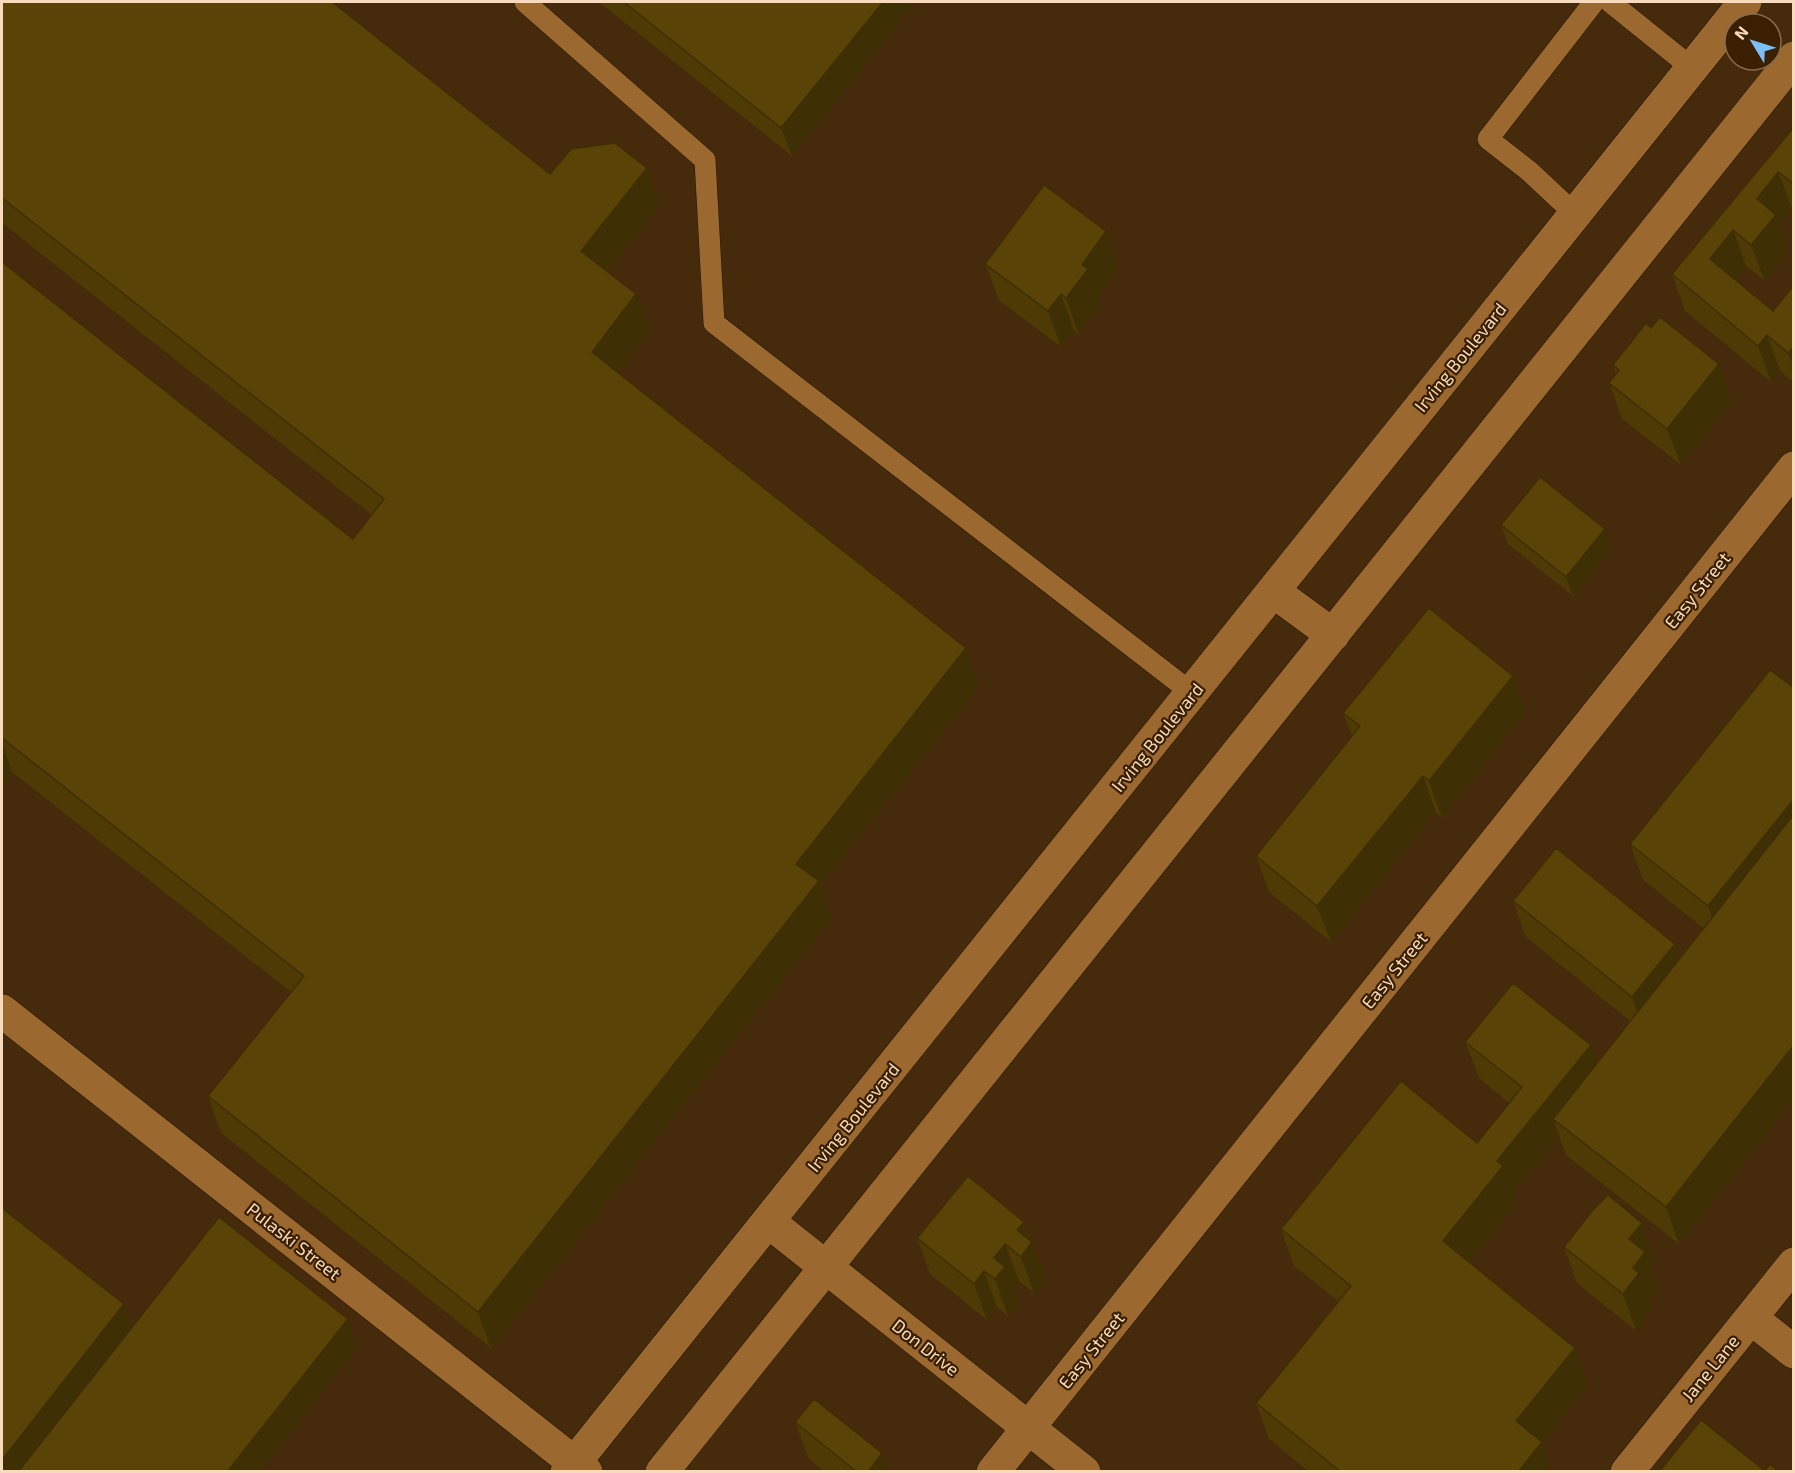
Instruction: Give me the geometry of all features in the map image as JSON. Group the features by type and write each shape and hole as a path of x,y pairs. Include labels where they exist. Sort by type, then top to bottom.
{"main road":[{"name":"Irving Boulevard","path":"576,1468 769,1222 1745,2"},
{"path":"662,1472 1794,58"},
{"name":"Easy Street","path":"993,1472 1794,468"},
{"path":"1274,591 1333,636"},
{"name":"Pulaski Street","path":"2,1011 576,1468"},
{"name":"Don Drive","path":"769,1222 1084,1472"},
{"name":"Jane Lane","path":"1627,1472 1794,1264"},
{"path":"1751,1318 1794,1352"}],"lane":[{"path":"525,2 705,160 714,323 1192,693"},
{"path":"1575,214 1529,171 1488,139 1594,2"},
{"path":"1610,2 1692,68"}],"building":[{"path":"2,2 332,2 550,174 571,149 615,143 647,168 581,251 636,294 592,352 966,648 796,864 819,881 478,1312 208,1096 304,976 2,738 2,262 353,539 384,499 2,198"},
{"path":"624,2 883,2 781,128"},
{"path":"1794,127 1794,184 1778,172 1757,199 1776,215 1751,245 1733,230 1710,259 1773,311 1794,285 1794,347 1788,353 1767,335 1758,346 1672,274"},
{"path":"1044,185 1106,231 1082,265 1088,269 1066,298 1061,294 1048,311 985,264"},
{"path":"1660,317 1719,364 1667,429 1609,383 1619,370 1613,365 1646,323 1651,328"},
{"path":"1540,477 1605,529 1566,577 1501,525"},
{"path":"1429,608 1513,676 1429,781 1423,776 1317,906 1256,856 1360,726 1343,713"},
{"path":"1770,670 1794,688 1794,799 1708,906 1630,844"},
{"path":"1794,814 1794,1045 1666,1207 1553,1119"},
{"path":"1556,848 1675,944 1632,997 1513,901"},
{"path":"1513,983 1591,1045 1497,1161 1503,1166 1443,1241 1575,1348 1516,1421 1542,1442 1518,1472 1341,1472 1256,1403 1351,1286 1281,1229 1401,1081 1477,1143 1522,1087 1465,1042"},
{"path":"968,1176 1024,1222 1017,1230 1032,1242 1021,1257 1005,1244 994,1258 1005,1267 995,1279 984,1271 974,1284 917,1238"},
{"path":"1608,1195 1642,1223 1629,1239 1645,1252 1633,1268 1639,1273 1623,1294 1564,1247"},
{"path":"2,1208 124,1304 2,1460"},
{"path":"219,1217 348,1319 227,1472 18,1472"},
{"path":"814,1399 882,1453 868,1472 857,1472 795,1422"},
{"path":"1701,1420 1765,1471 1770,1464 1779,1472 1659,1472"}]}
